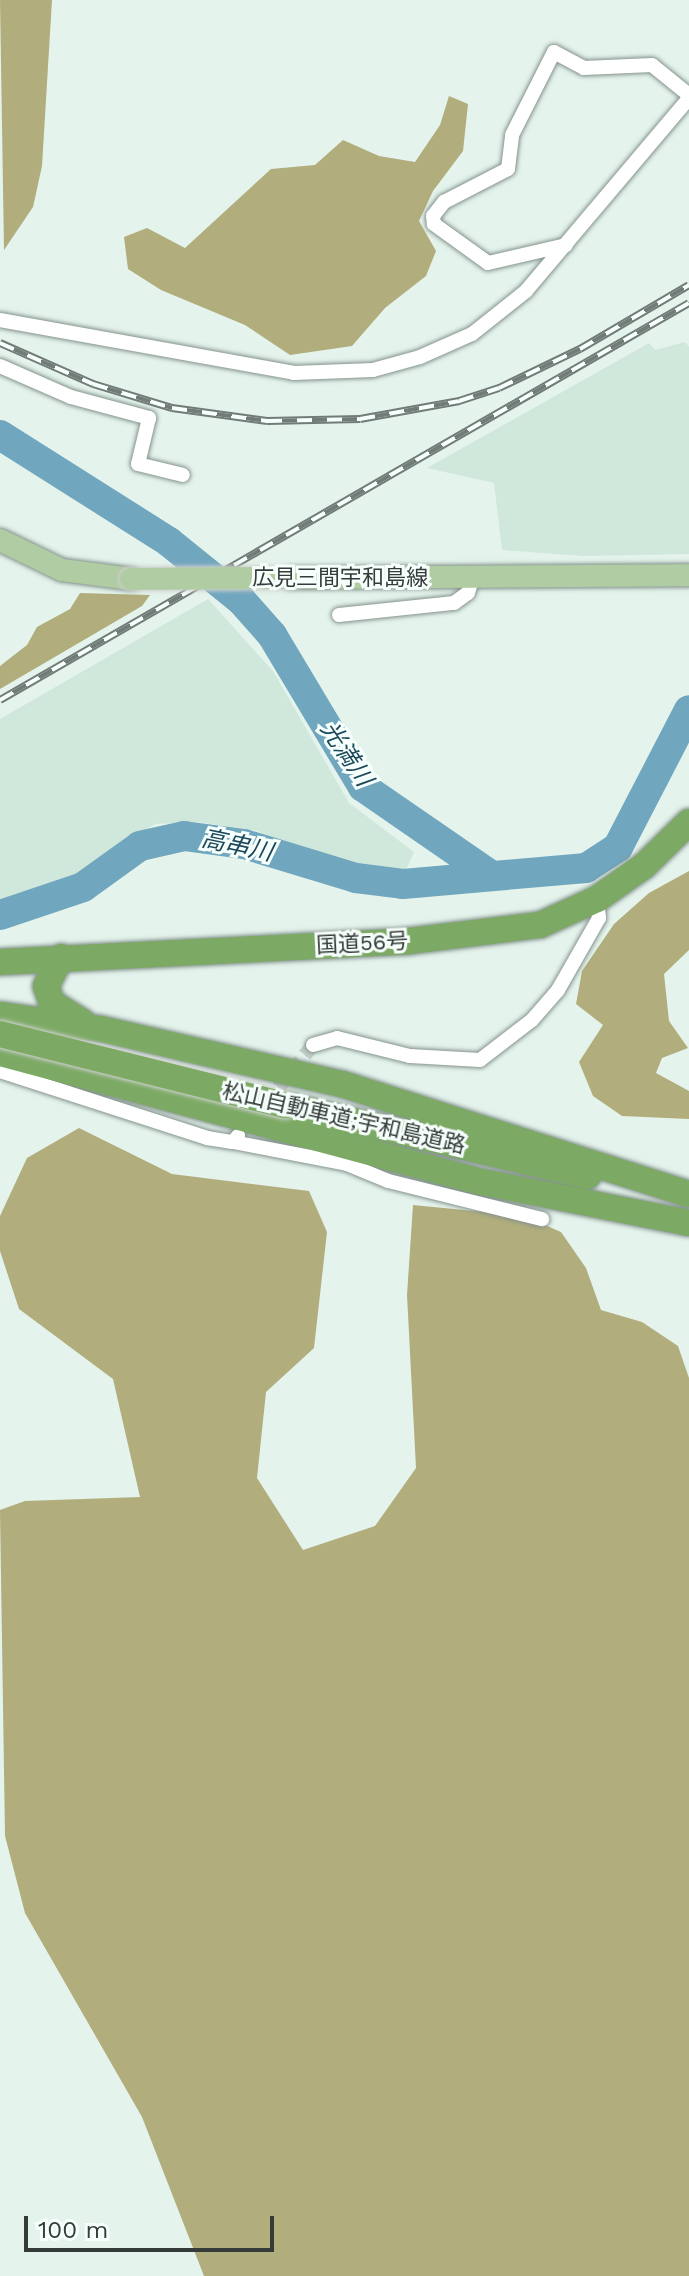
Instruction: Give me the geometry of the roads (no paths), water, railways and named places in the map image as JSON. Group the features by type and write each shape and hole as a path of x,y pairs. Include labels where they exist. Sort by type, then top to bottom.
{"highway":[{"name":"国道56号","path":"0,962 499,933 540,925 597,899 644,866 689,822"},
{"path":"61,957 47,974 52,1003 65,1015 101,1029"},
{"path":"0,1015 101,1029 342,1084 689,1194"},
{"name":"松山自動車道;宇和島道路","path":"0,1034 689,1200"},
{"path":"0,1053 477,1181 689,1223"}],"main road":[{"name":"広見三間宇和島線","path":"0,540 62,570 131,579 689,575"}],"street":[{"path":"0,320 294,373 360,372 420,357 472,334 526,291 566,245 689,96 652,65 584,68 554,52 512,135 508,169 444,202 433,216 434,224 488,263 566,245"},
{"path":"0,366 71,397 149,418 138,464 183,475"},
{"path":"339,615 454,603 468,593 473,577"},
{"path":"313,1045 337,1038 410,1056 480,1060 532,1020 558,990 599,918 597,899"},
{"path":"0,1071 236,1139 347,1164 388,1181 542,1219"}],"waterway":[{"name":"光満川","path":"0,435 169,542 241,600 272,635 363,787 489,874"},
{"name":"高串川","path":"0,915 83,887 140,846 184,836 244,844 356,878 403,884 586,868 618,847 689,710"}],"tunnel":[{"path":"265,1104 313,1045"}],"railway":[{"path":"0,343 93,384 172,408 267,421 360,419 459,401 499,388 580,349 689,285"},
{"path":"0,700 689,303"}]}
